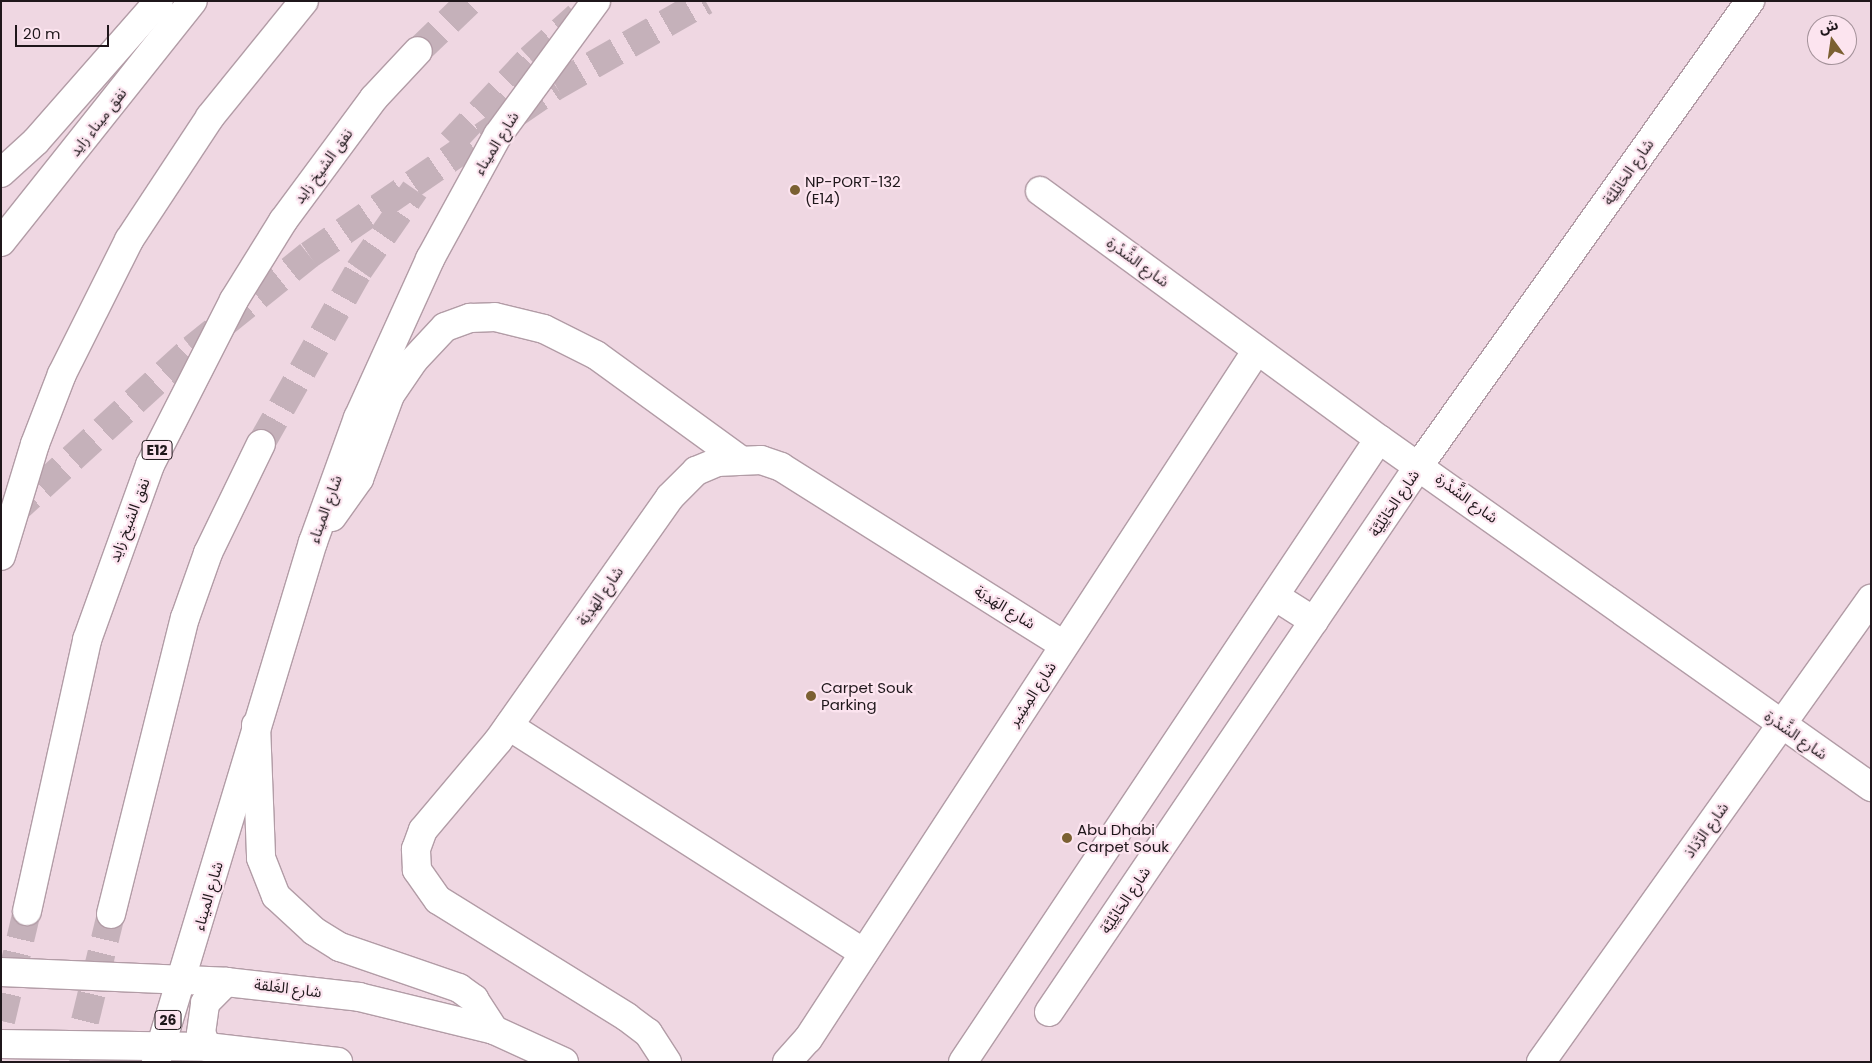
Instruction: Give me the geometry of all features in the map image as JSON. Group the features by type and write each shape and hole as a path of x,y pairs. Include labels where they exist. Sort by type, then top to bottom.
{"main road":[{"path":"1,173 36,141 159,1"},
{"name":"نفق ميناء زايد","path":"1,242 193,1"},
{"path":"1,556 34,444 62,374 120,256 210,117 304,1"},
{"name":"شارع الميناء","path":"158,1054 181,979 201,923 256,725 313,542 358,418 430,259 498,135 596,1"},
{"name":"شارع الحَايْلِيَّة","path":"1049,1012 1420,464 1750,1"},
{"name":"نفق الشيخ زايد","path":"27,911 87,640 150,465 194,373 283,221 374,98 418,51"},
{"name":"شارع الشَّدْرة","path":"1040,191 1379,439 1420,464 1781,725 1871,787"},
{"path":"313,542 359,479 390,395 414,360 446,327 470,318 495,318 544,329 596,354 738,459"},
{"name":"شارع المِشِير","path":"787,1062 804,1050 864,953 1257,350"},
{"path":"963,1062 1276,597 1379,439"},
{"path":"111,914 185,618 208,553 261,444"},
{"name":"شارع الهَدِيَة","path":"667,1062 648,1033 627,1017 438,900 417,870 416,849 423,830 509,726 670,497 696,471 738,459 781,467 1064,645"},
{"path":"1276,597 1314,621"},
{"name":"شارع الرَّذاذ","path":"1541,1062 1871,599"},
{"path":"256,725 261,858 276,896 308,926 340,947 459,988 474,999 494,1030"},
{"path":"509,726 864,953"},
{"name":"شارع الغَلقة","path":"1,972 226,982 359,997 494,1030 564,1062"},
{"path":"207,1047 201,1025 205,1003 226,982"},
{"path":"1,1044 158,1054 207,1047 324,1060"}],"tunnel":[{"path":"418,51 470,1"},
{"path":"10,515 192,349 309,255 556,86 705,1"},
{"path":"451,143 530,59 578,16"},
{"path":"261,444 359,270 415,189"},
{"path":"1,1021 27,911"},
{"path":"75,1062 111,914"}],"place":[{"name":"NP-PORT-132 (E14)","path":"795,190"},
{"name":"Carpet Souk Parking","path":"811,696"},
{"name":"Abu Dhabi Carpet Souk","path":"1067,838"}]}
